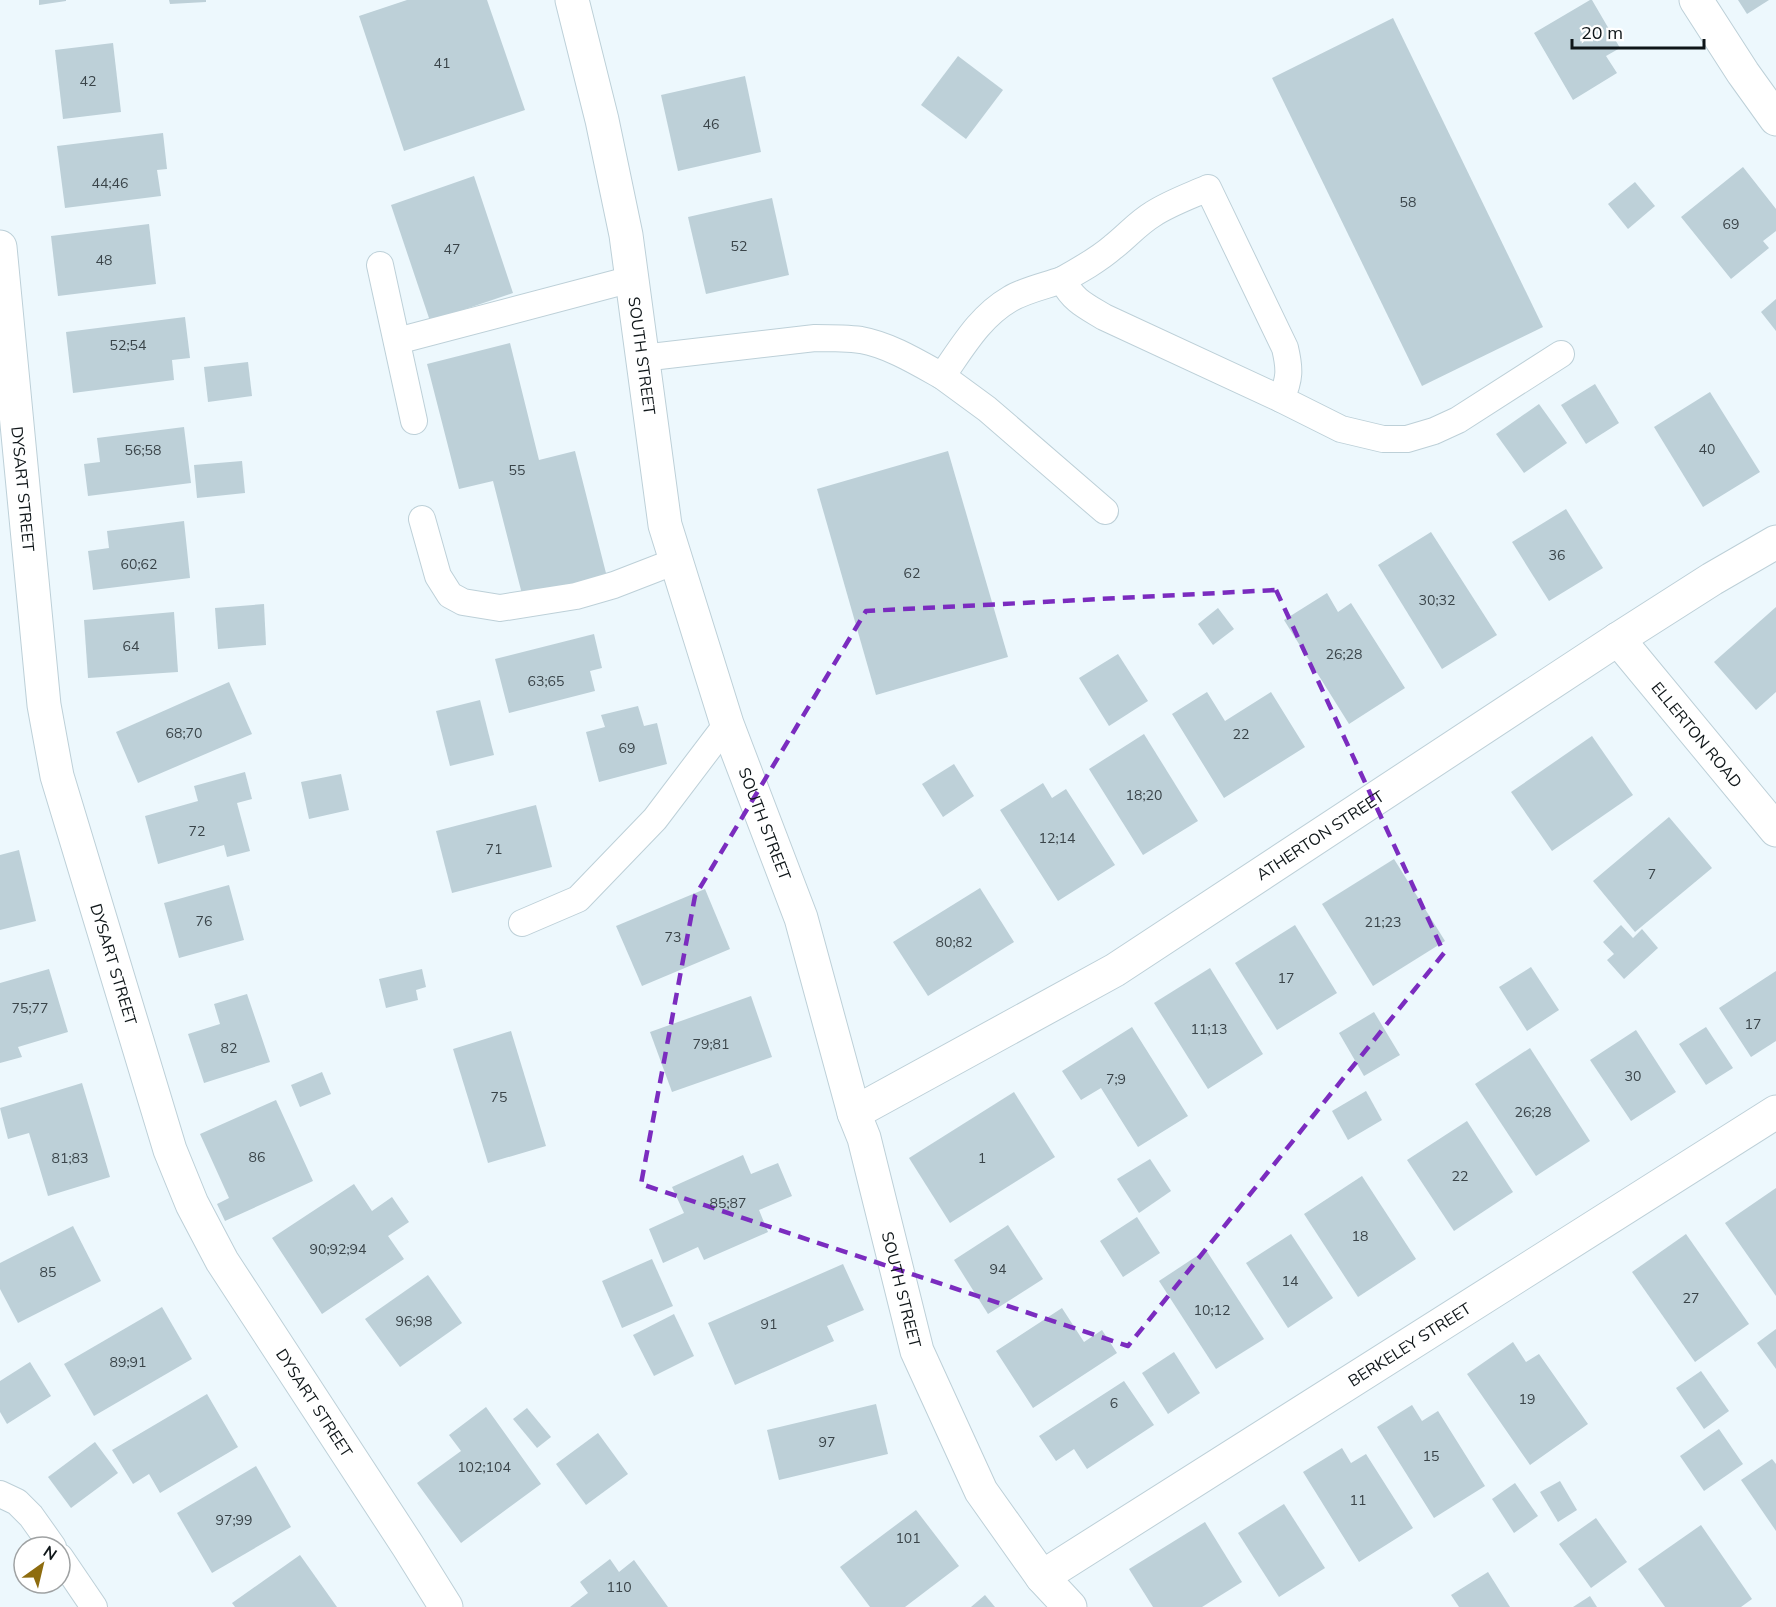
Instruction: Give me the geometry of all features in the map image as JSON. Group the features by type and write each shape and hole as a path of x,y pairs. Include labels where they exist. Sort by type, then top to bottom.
{"street":[{"name":"SOUTH STREET","path":"572,0 605,132 624,224 665,525 727,724 801,918 854,1113 864,1138 917,1351 981,1491 1042,1577 1070,1607"},
{"path":"1696,0 1776,119"},
{"name":"DYSART STREET","path":"0,247 44,705 61,788 170,1150 192,1204 222,1261 446,1607"},
{"name":"ATHERTON STREET","path":"854,1113 1115,970 1618,639 1776,542"},
{"name":"ELLERTON ROAD","path":"1618,639 1776,830"},
{"name":"BERKELEY STREET","path":"1042,1577 1776,1112"}],"lane":[{"path":"942,376 981,322 994,309 1011,298 1062,280 1113,248 1153,214 1208,188 1285,348 1290,367 1287,385 1281,399"},
{"path":"380,265 414,421"},
{"path":"397,342 633,279"},
{"path":"1062,280 1071,294 1104,317 1341,429 1383,439 1407,439 1434,431 1458,420 1561,354"},
{"path":"642,358 814,338 863,340 916,361 942,376 987,409 1105,511"},
{"path":"422,519 438,576 450,595 463,602 500,608 576,596 614,585 676,561"},
{"path":"522,923 578,899 655,819 727,724"},
{"path":"0,1494 17,1502 32,1516 45,1535"},
{"path":"72,1575 94,1607"}],"highlighted area":[{"path":"1276,590 1444,953 1128,1346 641,1184 695,896 866,611"}],"building":[{"path":"39,0 66,0 66,1 39,5"},
{"path":"169,0 206,0 206,2 170,4"},
{"path":"407,0 487,0 525,110 404,151 359,16"},
{"path":"1590,0 1620,48 1606,56 1617,73 1573,100 1534,33"},
{"path":"1738,0 1769,0 1747,14"},
{"path":"1393,18 1543,327 1422,386 1272,78"},
{"path":"113,43 121,112 63,119 55,50"},
{"path":"958,56 1003,90 966,139 921,105"},
{"path":"745,76 761,152 678,171 661,95"},
{"path":"163,133 167,169 157,170 161,196 65,208 57,146"},
{"path":"1743,167 1776,209 1776,231 1763,241 1769,248 1731,279 1681,217"},
{"path":"474,176 513,293 430,321 391,205"},
{"path":"1635,182 1655,206 1628,229 1608,204"},
{"path":"772,198 789,275 706,294 688,217"},
{"path":"149,224 156,284 58,296 51,236"},
{"path":"1776,299 1776,331 1761,312"},
{"path":"185,317 190,358 172,360 174,380 73,393 66,332"},
{"path":"510,343 539,460 575,451 607,577 523,598 493,481 459,489 427,364"},
{"path":"248,362 252,396 208,402 204,367"},
{"path":"1595,384 1619,423 1586,444 1561,405"},
{"path":"1710,392 1760,472 1703,507 1654,427"},
{"path":"1539,404 1567,443 1524,473 1496,434"},
{"path":"184,427 191,483 88,496 84,464 100,462 97,438"},
{"path":"948,451 1008,657 876,695 817,489"},
{"path":"242,461 245,493 197,498 194,465"},
{"path":"1566,509 1603,568 1549,601 1512,542"},
{"path":"184,521 190,578 93,590 88,551 109,548 107,531"},
{"path":"1431,532 1497,635 1442,669 1378,565"},
{"path":"1327,593 1338,612 1351,603 1405,688 1349,724 1284,620"},
{"path":"264,604 266,645 218,649 215,608"},
{"path":"1776,607 1776,692 1756,710 1714,662"},
{"path":"1218,608 1234,629 1213,645 1198,624"},
{"path":"174,612 178,672 88,678 84,620"},
{"path":"594,634 602,668 590,671 595,691 509,713 495,659"},
{"path":"1118,654 1148,701 1109,726 1079,678"},
{"path":"229,682 252,734 138,783 116,732"},
{"path":"1207,692 1225,721 1271,692 1305,747 1224,798 1172,714"},
{"path":"480,700 494,755 450,766 436,711"},
{"path":"638,706 644,726 657,723 667,764 599,782 586,732 605,727 601,715"},
{"path":"1144,734 1198,821 1143,855 1089,769"},
{"path":"1592,736 1633,795 1552,851 1511,792"},
{"path":"954,764 974,796 943,817 922,784"},
{"path":"245,772 252,799 237,803 250,851 227,857 224,845 158,864 145,816 198,801 194,786"},
{"path":"341,774 349,810 309,819 301,782"},
{"path":"1043,783 1052,798 1066,789 1115,865 1058,901 1000,810"},
{"path":"536,805 552,867 452,893 436,831"},
{"path":"1669,817 1712,868 1635,932 1593,881"},
{"path":"19,850 36,921 0,930 0,855"},
{"path":"1394,859 1445,941 1373,986 1322,904"},
{"path":"229,885 244,940 179,958 164,903"},
{"path":"980,888 1014,942 928,996 893,942"},
{"path":"705,889 730,949 642,986 616,926"},
{"path":"1295,925 1337,993 1277,1030 1235,963"},
{"path":"1621,925 1633,938 1642,929 1658,948 1624,979 1607,960 1614,954 1603,942"},
{"path":"1531,967 1559,1010 1527,1031 1499,987"},
{"path":"1210,968 1263,1054 1208,1089 1154,1003"},
{"path":"49,969 68,1032 18,1047 22,1057 0,1063 0,983"},
{"path":"422,969 426,987 416,990 418,1000 386,1008 379,979"},
{"path":"1776,971 1776,1041 1751,1057 1719,1008"},
{"path":"247,994 270,1062 204,1083 188,1034 220,1024 214,1004"},
{"path":"751,996 772,1057 672,1092 650,1032"},
{"path":"1374,1012 1400,1055 1364,1076 1339,1033"},
{"path":"1132,1027 1188,1116 1138,1147 1101,1088 1081,1100 1062,1071"},
{"path":"1706,1027 1733,1068 1706,1085 1679,1044"},
{"path":"1636,1030 1676,1092 1631,1121 1590,1060"},
{"path":"511,1031 546,1146 488,1163 453,1049"},
{"path":"1530,1048 1590,1141 1536,1176 1475,1084"},
{"path":"322,1072 331,1094 300,1107 291,1085"},
{"path":"82,1083 110,1177 48,1196 29,1133 8,1139 0,1108"},
{"path":"1366,1091 1382,1120 1348,1140 1332,1111"},
{"path":"1014,1092 1055,1157 950,1223 909,1158"},
{"path":"276,1100 313,1181 225,1221 217,1204 229,1198 200,1134"},
{"path":"1467,1121 1513,1192 1454,1231 1407,1160"},
{"path":"743,1155 751,1174 778,1163 792,1196 759,1210 768,1232 704,1260 698,1247 663,1263 649,1229 684,1213 672,1187"},
{"path":"1150,1159 1171,1191 1139,1213 1117,1179"},
{"path":"1362,1176 1416,1259 1358,1297 1304,1214"},
{"path":"354,1184 372,1211 392,1197 409,1222 388,1236 404,1259 322,1314 272,1238"},
{"path":"1776,1188 1776,1296 1725,1223"},
{"path":"1137,1217 1160,1253 1123,1277 1100,1241"},
{"path":"1008,1225 1043,1279 988,1314 954,1260"},
{"path":"73,1226 101,1281 18,1323 0,1289 0,1263"},
{"path":"1291,1234 1333,1298 1288,1328 1246,1263"},
{"path":"1686,1234 1749,1324 1695,1362 1632,1272"},
{"path":"1206,1250 1264,1339 1216,1369 1159,1281"},
{"path":"652,1259 673,1306 622,1328 602,1281"},
{"path":"843,1264 864,1310 827,1326 834,1341 735,1385 708,1323"},
{"path":"428,1275 462,1323 400,1367 365,1319"},
{"path":"162,1307 192,1359 94,1416 64,1364"},
{"path":"1062,1308 1084,1342 1102,1330 1117,1353 1033,1408 996,1351"},
{"path":"674,1314 694,1356 654,1376 633,1335"},
{"path":"1776,1329 1776,1369 1757,1343"},
{"path":"1513,1342 1526,1362 1539,1354 1588,1424 1530,1465 1467,1374"},
{"path":"1174,1352 1200,1393 1168,1414 1142,1373"},
{"path":"30,1362 51,1396 7,1424 0,1412 0,1381"},
{"path":"1701,1371 1729,1411 1704,1429 1676,1388"},
{"path":"1124,1381 1154,1425 1087,1469 1074,1449 1056,1461 1039,1436"},
{"path":"207,1394 238,1447 160,1493 149,1474 133,1484 112,1450"},
{"path":"876,1404 888,1454 779,1480 767,1430"},
{"path":"1412,1405 1422,1421 1438,1411 1485,1486 1434,1518 1377,1427"},
{"path":"486,1407 541,1484 461,1543 417,1483 461,1451 449,1435"},
{"path":"527,1408 551,1437 537,1448 513,1419"},
{"path":"1719,1429 1743,1464 1704,1491 1680,1456"},
{"path":"598,1433 628,1474 586,1505 556,1464"},
{"path":"95,1442 118,1473 71,1508 48,1477"},
{"path":"1342,1448 1351,1463 1366,1454 1413,1528 1359,1562 1303,1472"},
{"path":"1772,1459 1776,1464 1776,1531 1741,1480"},
{"path":"256,1466 291,1527 212,1573 177,1513"},
{"path":"1560,1481 1577,1510 1558,1522 1540,1492"},
{"path":"1515,1483 1538,1516 1514,1533 1492,1499"},
{"path":"1284,1504 1325,1568 1279,1597 1238,1533"},
{"path":"916,1510 959,1566 905,1607 870,1607 840,1567"},
{"path":"1596,1518 1627,1562 1591,1588 1559,1544"},
{"path":"1205,1522 1242,1582 1202,1607 1153,1607 1129,1569"},
{"path":"1701,1525 1752,1599 1741,1607 1665,1607 1638,1569"},
{"path":"300,1555 337,1607 235,1607 232,1603"},
{"path":"610,1559 619,1572 634,1560 668,1607 570,1607 588,1593 580,1582"},
{"path":"1488,1572 1510,1607 1459,1607 1451,1595"},
{"path":"985,1595 995,1607 971,1607"},
{"path":"1590,1596 1597,1607 1573,1607"}]}
